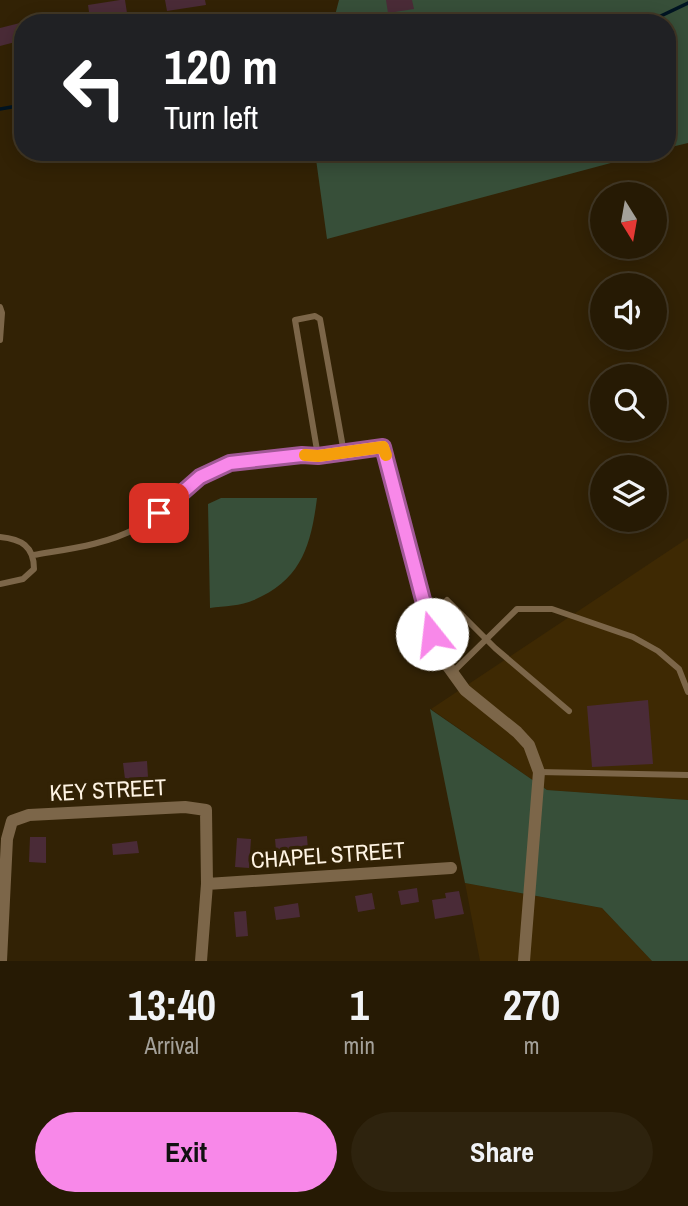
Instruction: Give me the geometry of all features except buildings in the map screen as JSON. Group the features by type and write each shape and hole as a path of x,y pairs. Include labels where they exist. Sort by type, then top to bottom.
{"street":[{"path":"383,447 432,634 451,674 465,690 517,732 530,746 539,772 524,961"},
{"name":"KEY STREET","path":"1,961 7,839 12,821 29,815 133,809 185,807 206,810 207,884"},
{"name":"CHAPEL STREET","path":"207,884 451,868"},
{"path":"201,961 207,884"}],"lane":[{"path":"0,307 0,340"},
{"path":"318,456 294,325 295,320 315,316 320,318 344,453"},
{"path":"34,555 104,541 136,528 159,513 200,477 230,463 302,455 318,456 383,447"},
{"path":"0,537 27,545 34,555 34,569 23,579 0,584"},
{"path":"447,600 495,649 569,712"},
{"path":"451,674 485,637 517,609 552,609 633,637 658,651 679,669 688,692"},
{"path":"539,772 688,775"}],"shaded area":[{"path":"688,538 688,800 547,790 431,709"},
{"path":"465,883 602,908 652,961 480,961"}],"green space":[{"path":"339,0 688,0 688,143 676,146 676,14 335,14"},
{"path":"316,161 618,161 327,239"},
{"path":"221,498 317,498 307,546 293,572 270,592 249,602 210,608 208,504"},
{"path":"430,709 547,790 688,800 688,961 652,961 602,908 465,883"}],"waterway":[{"path":"665,14 688,3"},
{"path":"0,109 14,107"}],"slow traffic":[{"path":"305,455 318,456 383,447 386,455"}],"route":[{"path":"159,513 200,477 230,463 302,455 318,456 383,447 432,634"}]}
